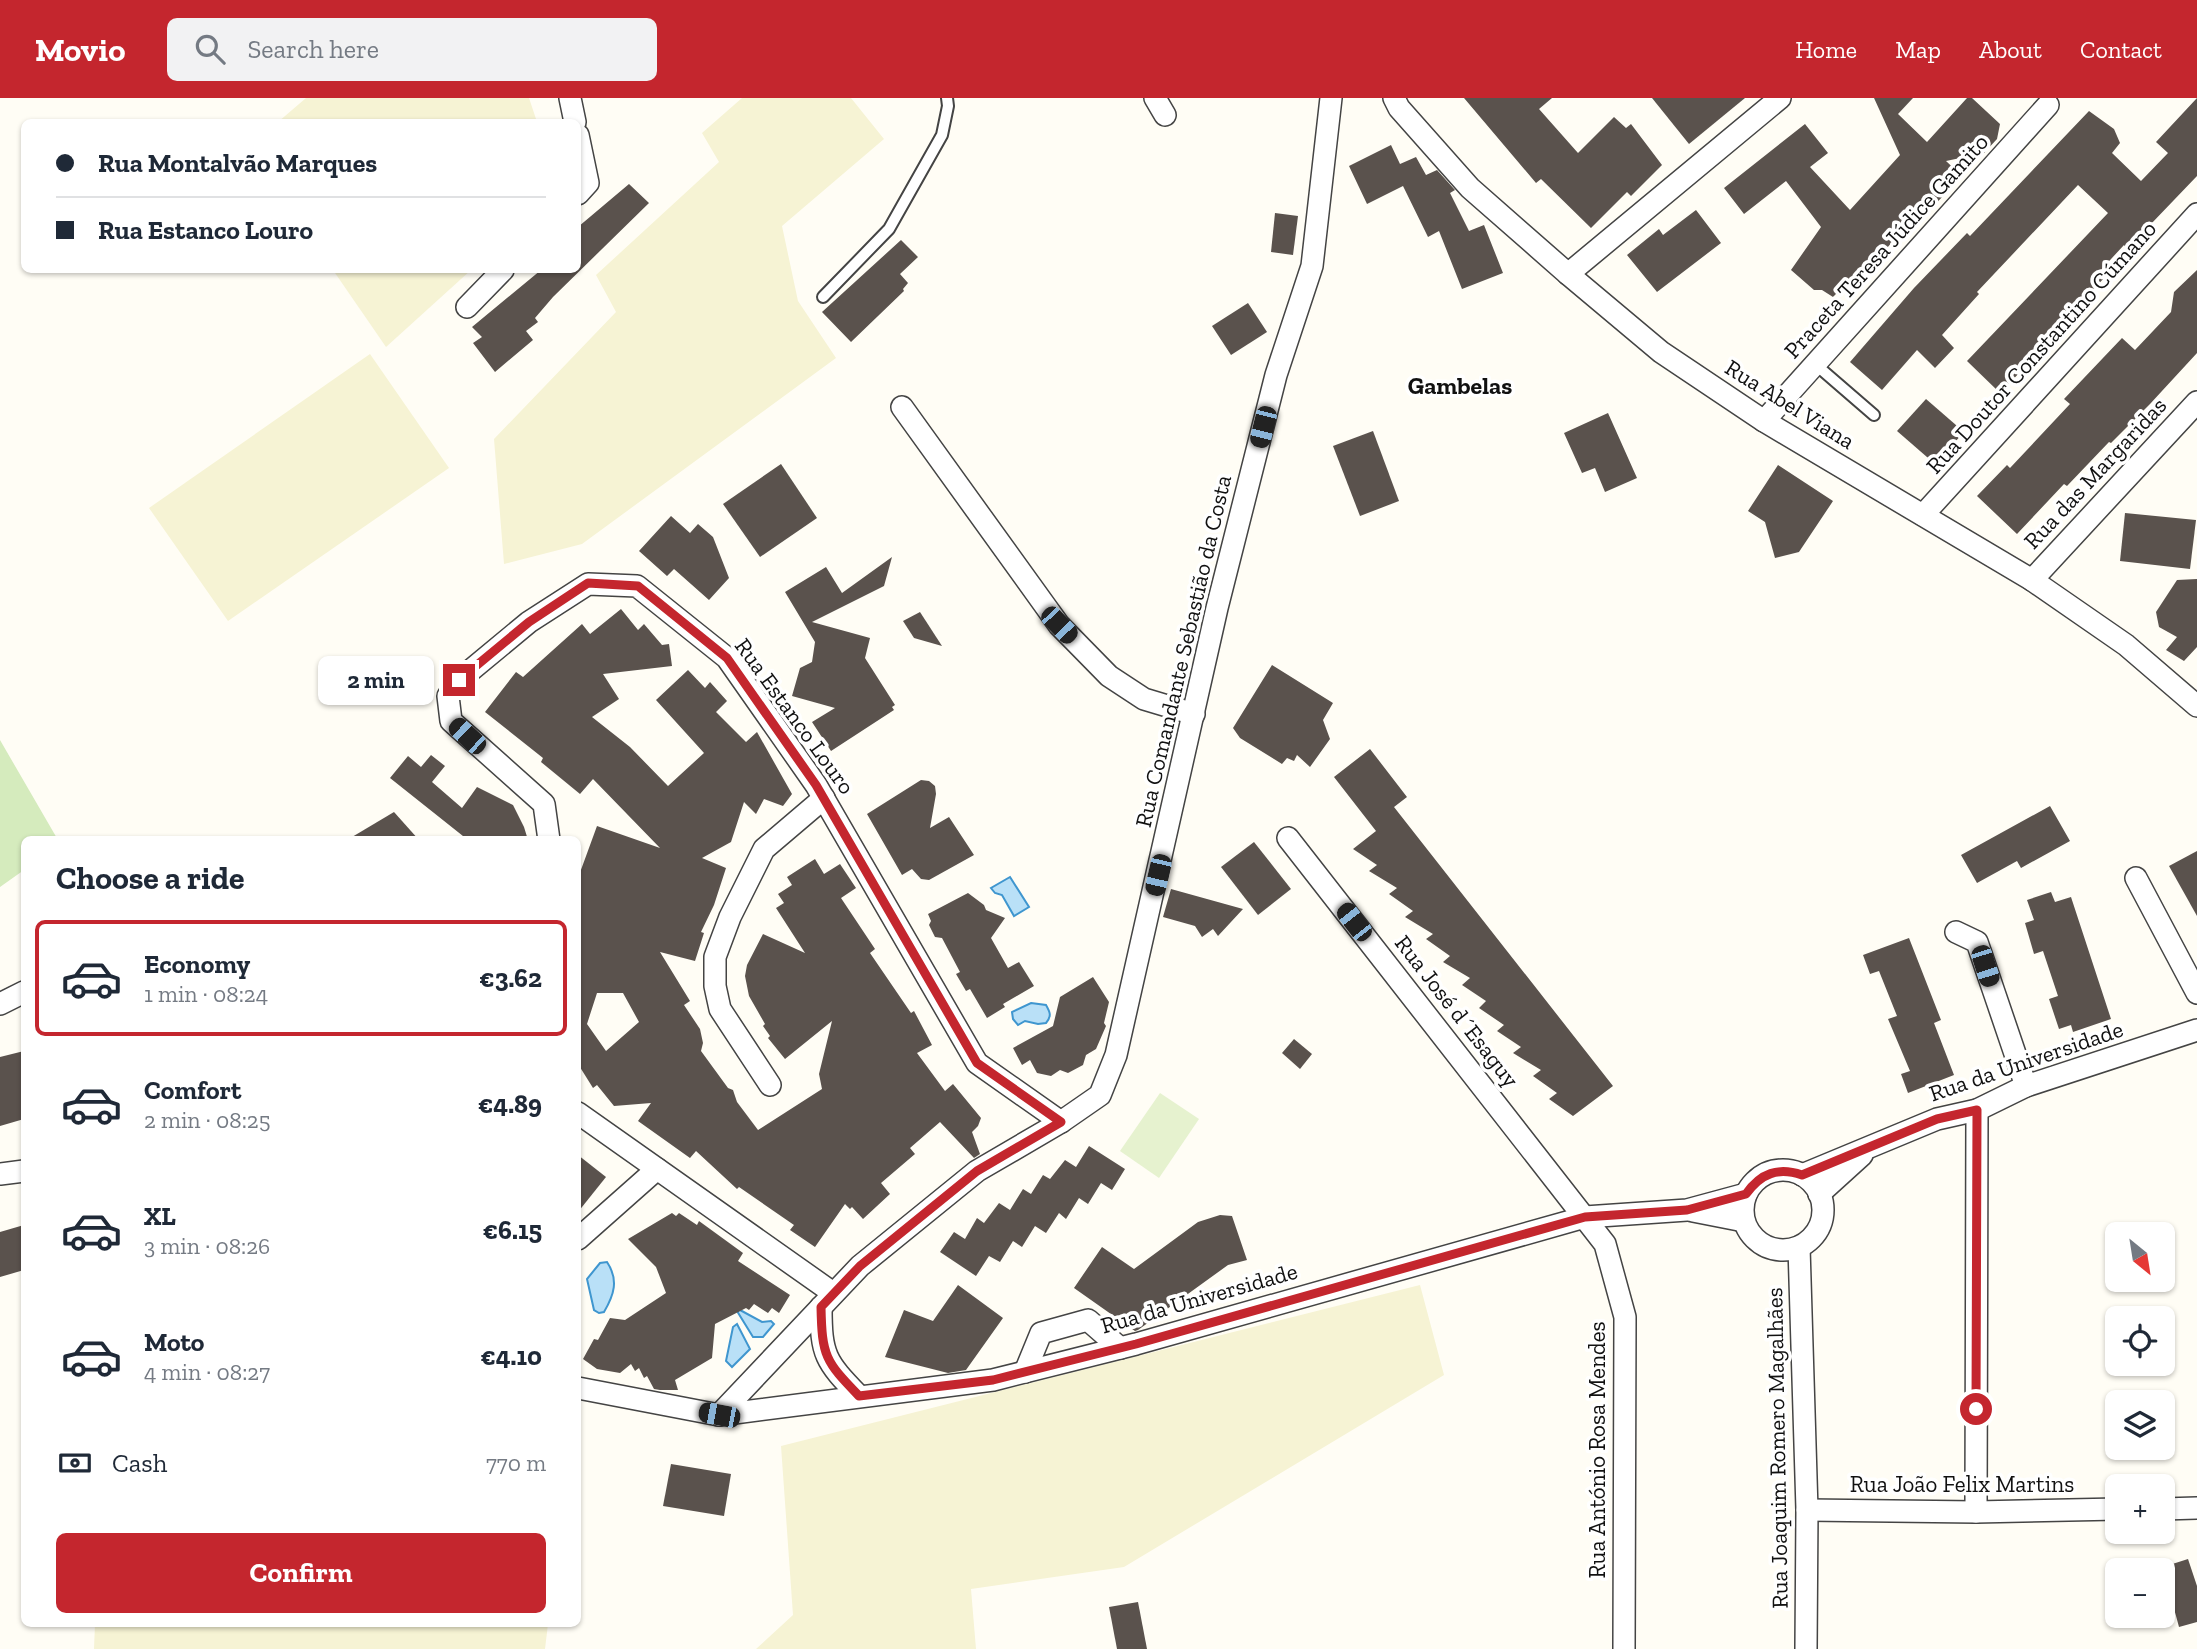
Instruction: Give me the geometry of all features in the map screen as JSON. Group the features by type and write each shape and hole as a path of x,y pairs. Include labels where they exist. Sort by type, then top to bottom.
{"street":[{"path":"570,98 574,119"},
{"name":"Rua Comandante Sebastião da Costa","path":"719,1415 860,1266 977,1171 1061,1122 1100,1095 1116,1055 1217,608 1276,375 1312,266 1331,98"},
{"name":"Rua Abel Viana","path":"1394,98 1470,188 1661,352 1764,421 2032,580 2126,645 2197,706"},
{"path":"1568,274 1780,98"},
{"name":"Praceta Teresa Júdice Gamito","path":"1764,421 2048,105"},
{"path":"581,149 588,183 581,191"},
{"name":"Rua Doutor Constantino Cúmano","path":"1923,515 2197,214"},
{"path":"467,307 500,273"},
{"name":"Rua das Margaridas","path":"2032,580 2197,402"},
{"path":"902,407 1059,625 1109,676 1144,699 1194,714"},
{"name":"Rua Estanco Louro","path":"548,836 544,804 451,721 448,696 459,680 529,622 588,583 638,586 727,658 824,797 977,1063 1061,1122"},
{"path":"770,1085 719,1009 715,986 715,957 730,917 764,849 824,797"},
{"name":"Rua José d´Esaguy","path":"1289,838 1585,1217"},
{"path":"2136,878 2197,993"},
{"path":"1956,932 1977,942 2026,1086"},
{"path":"0,1004 21,994"},
{"name":"Rua da Universidade","path":"581,1389 719,1415 993,1380 1120,1348 1585,1217 1687,1210 1746,1194 1764,1175 1790,1171 1802,1175 1937,1119 1977,1110 2026,1086 2197,1030"},
{"path":"1976,1512 1977,1110"},
{"path":"581,1115 657,1169 827,1300 821,1342 832,1369 859,1396"},
{"name":"Rua da Universidade","path":"1819,1195 1874,1144"},
{"path":"581,1236 657,1169"},
{"path":"0,1174 21,1171"},
{"path":"1746,1194 1744,1221 1756,1240 1766,1247 1788,1250 1799,1247 1809,1240 1822,1219 1819,1195 1802,1175"},
{"name":"Rua da Universidade","path":"1687,1210 1744,1221"},
{"name":"Rua António Rosa Mendes","path":"1585,1217 1605,1244 1625,1317 1624,1649"},
{"name":"Rua Joaquim Romero Magalhães","path":"1799,1247 1807,1510 1806,1649"},
{"path":"1025,1372 1041,1333 1088,1320 1120,1348"},
{"path":"2175,1509 2197,1508"},
{"name":"Rua João Felix Martins","path":"1807,1510 1976,1512 2105,1509"}],"lane":[{"path":"823,297 889,229 942,135 948,107 947,98"},
{"path":"1815,364 1874,415"}],"shaded area":[{"path":"306,98 529,98 536,119 282,119"},
{"path":"742,98 851,98 884,139 782,226 798,301 836,358 582,544 504,564 494,439 616,312 596,275 719,162 702,133"},
{"path":"335,273 468,273 386,347"},
{"path":"370,354 449,468 228,621 149,508"},
{"path":"1420,1285 1444,1375 1124,1567 971,1589 976,1649 756,1649 793,1615 781,1446"},
{"path":"95,1627 548,1627 545,1649 94,1649"}],"green space":[{"path":"0,740 56,836 21,836 21,872 0,887"},
{"path":"1160,1093 1199,1119 1159,1178 1120,1151"}],"water":[{"path":"1010,877 1029,907 1014,916 1002,895 991,888"},
{"path":"1031,1003 1046,1005 1050,1014 1048,1021 1038,1024 1025,1021 1018,1025 1012,1012"},
{"path":"607,1262 613,1275 614,1287 604,1312 599,1313 594,1310 587,1279 600,1263"},
{"path":"740,1310 762,1322 771,1321 774,1324 763,1337 753,1337 737,1311"},
{"path":"737,1324 750,1349 732,1367 726,1361 733,1327"}],"building":[{"path":"1464,98 1552,98 1539,109 1578,153 1614,117 1626,128 1631,124 1662,165 1631,196 1627,192 1591,228 1541,179 1536,183"},
{"path":"1652,98 1745,98 1689,144"},
{"path":"1874,98 1913,98 1898,114 1927,142 1967,98 1972,98 2000,124 1997,139 1984,153 1946,161 1962,176 1926,214 1922,210 1885,250 1882,247 1833,297 1822,290 1814,290 1791,270 1821,227 1786,181 1744,214 1724,188 1805,124 1828,153 1810,167 1850,210 1900,155"},
{"path":"2197,98 2197,176 2127,249 2124,245 2099,272 2105,277 2046,340 2049,342 2000,393 1967,361 2108,213 2078,185 1977,292 1979,294 1942,335 1954,348 1935,368 1917,350 1882,390 1850,362 1914,288 1967,233 1970,236 2089,111 2114,129 2120,143 2112,153 2141,181 2168,153 2156,142"},
{"path":"1391,145 1400,164 1416,157 1426,175 1437,170 1455,190 1450,193 1469,231 1484,225 1503,273 1462,289 1439,231 1428,237 1403,186 1367,204 1349,166"},
{"path":"629,184 649,203 581,270 581,224"},
{"path":"1696,210 1721,243 1657,292 1627,255 1659,229 1663,235"},
{"path":"1275,213 1298,216 1293,255 1271,252"},
{"path":"901,240 918,257 900,274 908,283 904,291 851,342 822,312"},
{"path":"2197,270 2197,353 2150,404 2067,486 2064,484 2017,534 1977,496 2007,465 2010,468 2070,404 2064,399 2122,338 2135,350 2171,312 2174,292"},
{"path":"537,273 578,273 535,318 538,322 526,331 533,340 495,372 473,343 482,337 472,327"},
{"path":"1248,303 1267,332 1231,355 1212,326"},
{"path":"1926,399 1964,432 1935,464 1897,431"},
{"path":"1608,413 1637,478 1605,492 1595,468 1582,473 1564,433"},
{"path":"1373,431 1399,501 1360,516 1333,446"},
{"path":"781,464 817,518 760,557 723,504"},
{"path":"1778,465 1833,501 1799,552 1775,558 1765,522 1748,511"},
{"path":"2125,513 2196,520 2190,569 2120,561"},
{"path":"671,516 690,533 698,524 713,537 729,578 709,600 674,569 667,576 639,551"},
{"path":"892,557 884,586 812,622 870,638 865,658 895,705 892,707 894,710 831,751 812,722 835,708 792,696 800,668 812,662 815,642 785,592 826,567 842,593"},
{"path":"2197,579 2197,647 2184,661 2166,650 2177,637 2159,627 2156,612 2177,580"},
{"path":"621,609 638,630 644,624 662,645 669,644 672,666 603,674 619,699 592,717 630,747 668,786 704,753 656,700 688,670 705,688 710,682 727,701 716,712 746,742 757,732 792,794 783,806 764,799 756,814 744,802 731,842 702,858 726,868 714,905 701,932 704,933 695,961 660,952 690,1001 684,1005 700,1029 703,1043 701,1051 728,1088 733,1090 737,1102 758,1130 822,1089 819,1074 832,1021 785,1059 768,1038 770,1036 763,1026 765,1024 749,996 745,976 747,965 763,934 805,953 776,908 784,903 778,894 792,885 787,877 815,859 824,874 840,864 856,888 841,898 875,949 870,953 911,1013 914,1011 932,1045 917,1053 945,1091 953,1084 981,1118 972,1132 980,1154 974,1158 940,1122 910,1148 915,1154 881,1183 890,1194 863,1219 852,1207 850,1209 845,1204 815,1247 790,1230 794,1225 739,1187 737,1189 696,1151 690,1158 638,1121 651,1103 614,1106 597,1085 593,1088 581,1069 581,870 597,826 660,848 593,779 580,794 541,762 543,758 485,712 516,672 523,677 582,624 590,634","holes":["597,993 623,993 639,1022 606,1051 587,1024"]},
{"path":"920,612 942,646 914,638 903,621"},
{"path":"1272,665 1333,703 1323,720 1330,739 1310,767 1297,755 1294,761 1287,758 1282,764 1240,738 1233,728"},
{"path":"1370,749 1407,797 1394,807 1613,1086 1573,1116 1549,1099 1557,1093 1533,1076 1541,1070 1513,1053 1521,1047 1497,1031 1504,1025 1479,1008 1486,1001 1462,985 1470,978 1443,962 1450,956 1426,939 1433,934 1405,917 1413,911 1389,894 1397,888 1369,871 1377,865 1353,849 1376,831 1334,777"},
{"path":"431,755 445,766 432,782 462,808 477,787 513,805 527,836 463,836 390,778 408,756 421,767"},
{"path":"921,780 929,781 935,786 930,828 949,817 974,855 929,880 921,879 912,869 902,875 867,814"},
{"path":"2050,806 2070,841 2021,868 2017,861 1977,883 1961,855"},
{"path":"394,812 415,836 354,836"},
{"path":"1254,842 1291,889 1258,915 1221,867"},
{"path":"2197,851 2197,916 2169,866"},
{"path":"1171,889 1243,909 1218,936 1213,929 1202,937 1195,926 1163,917"},
{"path":"2051,892 2055,902 2071,897 2111,1019 2073,1032 2071,1025 2059,1029 2049,999 2058,996 2043,951 2034,954 2025,923 2034,920 2027,900"},
{"path":"968,893 984,905 986,910 1005,918 991,938 1008,968 1019,962 1034,986 1003,1004 1005,1007 987,1018 970,989 966,991 956,974 960,972 942,938 935,937 929,925 931,921 928,914"},
{"path":"1909,938 1941,1020 1934,1023 1954,1075 1908,1093 1901,1074 1910,1071 1888,1019 1897,1016 1879,971 1870,974 1863,955"},
{"path":"1093,977 1109,1002 1104,1023 1106,1026 1096,1049 1086,1055 1083,1065 1068,1073 1060,1070 1051,1076 1037,1073 1030,1060 1022,1065 1013,1048 1053,1026 1060,997"},
{"path":"1294,1039 1312,1054 1300,1069 1282,1053"},
{"path":"21,1052 21,1120 0,1126 0,1057"},
{"path":"1089,1146 1125,1169 1112,1190 1101,1183 1088,1204 1079,1198 1066,1219 1059,1213 1046,1233 1035,1226 1022,1247 1013,1241 1000,1262 989,1256 976,1276 940,1252 954,1232 965,1239 977,1218 984,1223 999,1203 1010,1210 1023,1189 1031,1194 1043,1175 1050,1179 1065,1160 1076,1167"},
{"path":"581,1157 606,1177 581,1208"},
{"path":"672,1213 676,1216 679,1213 697,1225 699,1221 743,1253 738,1261 790,1295 779,1313 772,1308 768,1313 754,1304 749,1310 746,1308 715,1324 712,1358 675,1380 678,1390 660,1390 654,1389 647,1376 644,1378 639,1368 635,1371 631,1364 620,1373 597,1369 583,1359 610,1318 625,1320 666,1293 656,1267 628,1239"},
{"path":"1220,1215 1232,1216 1247,1260 1228,1265 1138,1330 1135,1331 1074,1288 1102,1247 1134,1269 1198,1222"},
{"path":"21,1226 21,1271 0,1277 0,1232"},
{"path":"958,1285 1003,1318 966,1370 948,1373 885,1357 904,1310 933,1321"},
{"path":"671,1464 731,1474 724,1516 663,1506"},
{"path":"2188,1559 2197,1586 2197,1622 2179,1627 2175,1612 2175,1563"},
{"path":"1138,1602 1147,1649 1117,1649 1109,1607"}],"district":[{"name":"Gambelas","path":"1460,386"}],"route":[{"path":"459,680 529,622 588,583 638,586 727,658 816,785 977,1063 1061,1122 977,1171 860,1266 821,1307 821,1342 832,1369 859,1396 993,1380 1136,1344 1585,1217 1687,1210 1746,1194 1764,1175 1790,1171 1802,1175 1937,1119 1977,1110 1976,1409"}]}
